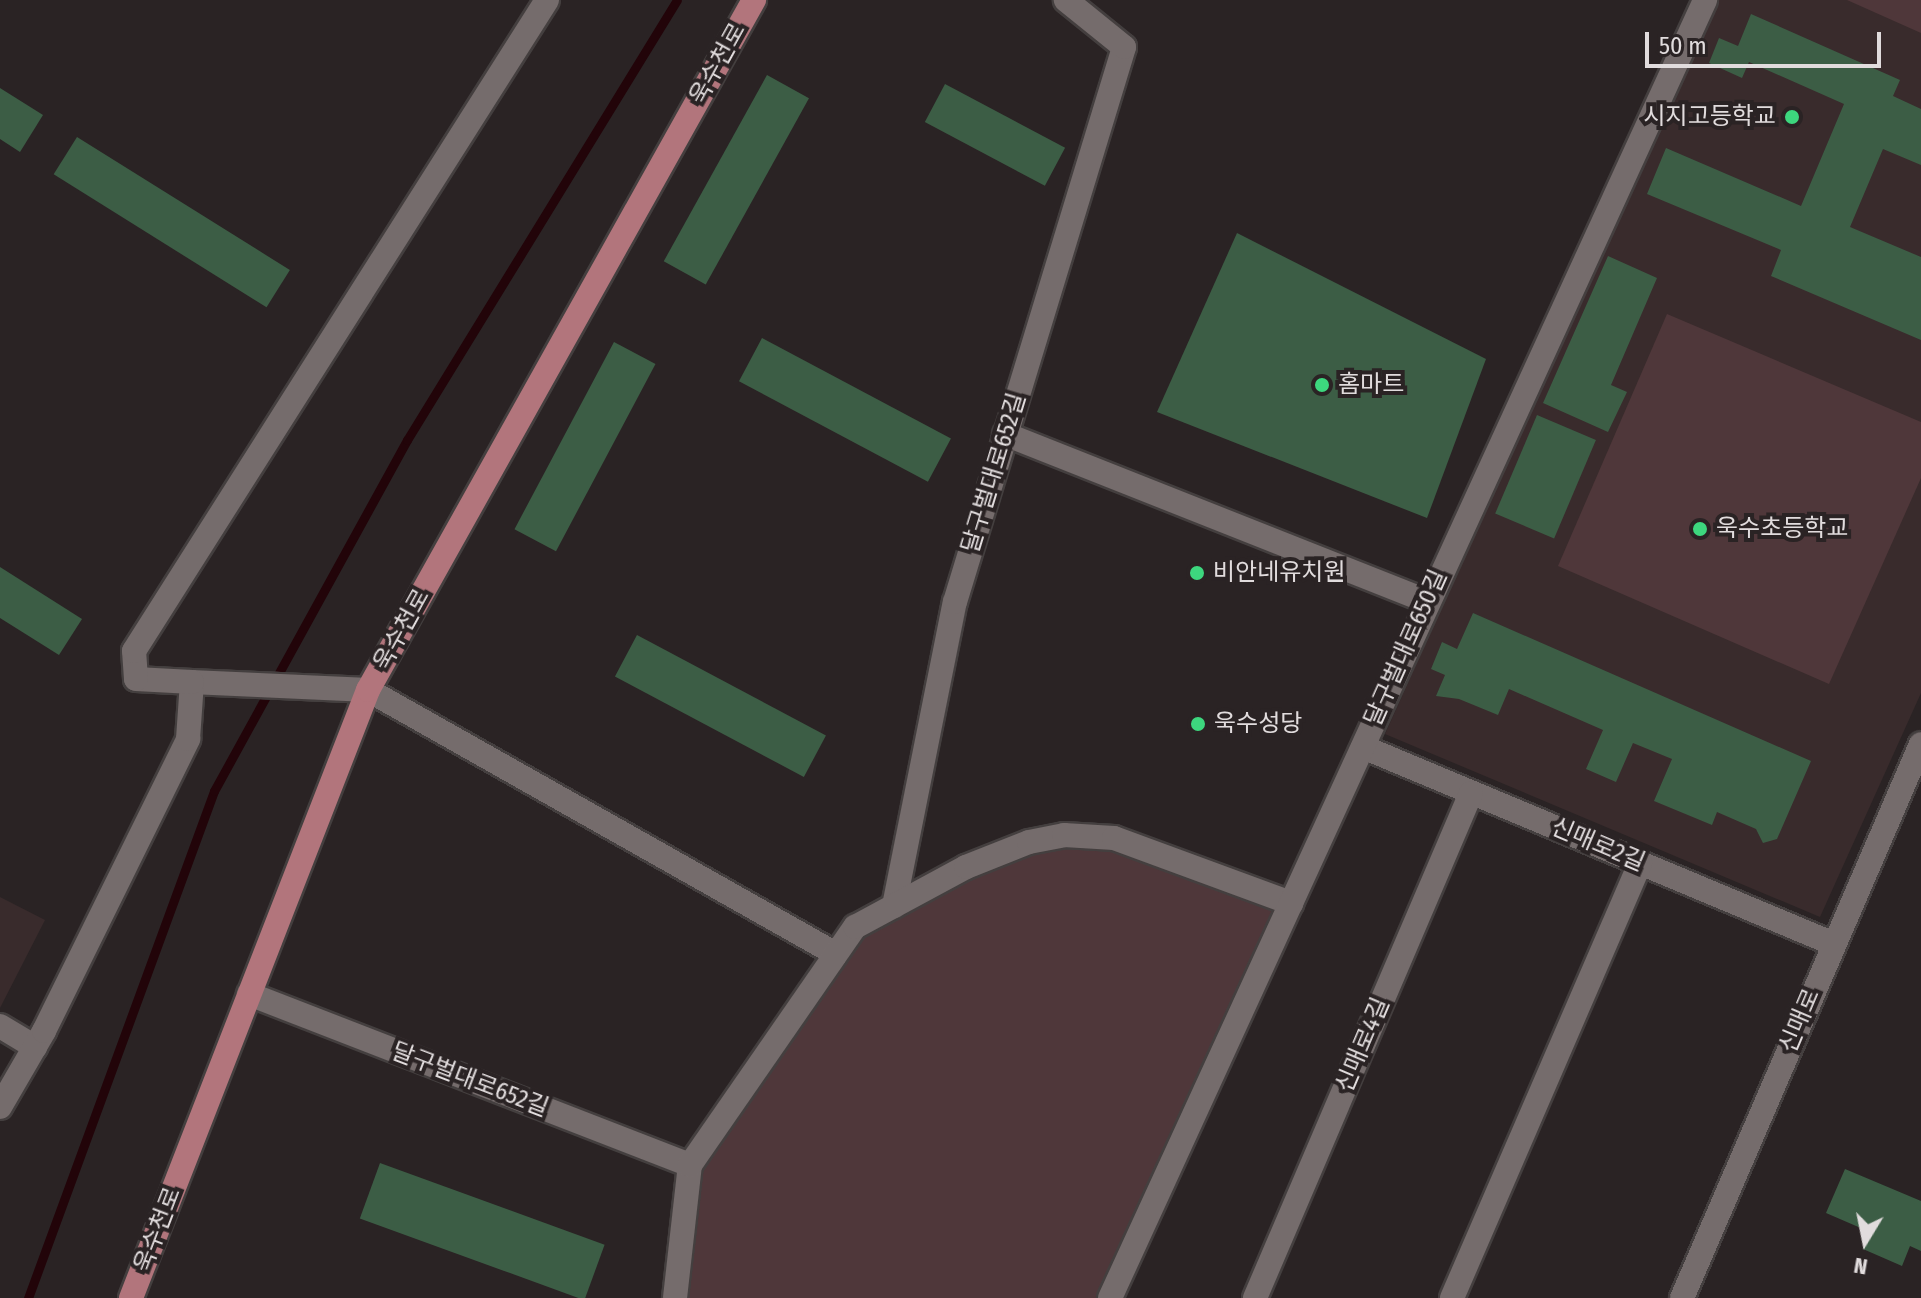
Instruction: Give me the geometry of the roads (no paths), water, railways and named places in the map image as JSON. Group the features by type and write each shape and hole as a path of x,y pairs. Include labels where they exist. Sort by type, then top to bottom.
{"main road":[{"name":"욱수천로","path":"131,1298 368,690 754,0"}],"street":[{"path":"547,0 134,651 136,679 368,690 836,954"},
{"name":"달구벌대로652길","path":"894,906 955,602 1124,47 1066,0"},
{"name":"달구벌대로650길","path":"1110,1298 1705,0"},
{"path":"1005,434 1427,601"},
{"path":"0,1107 35,1047 188,739 192,682"},
{"name":"신매로","path":"1682,1298 1921,744"},
{"name":"신매로2길","path":"1363,747 1834,944"},
{"name":"신매로4길","path":"1255,1298 1471,793"},
{"path":"675,1298 690,1165 855,927 966,867 1029,842 1064,835 1114,838 1291,903"},
{"path":"1452,1298 1640,863"},
{"name":"달구벌대로652길","path":"249,994 690,1165"},
{"path":"0,1026 35,1047"}],"waterway":[{"path":"28,1298 214,791 407,440 677,0"}],"place":[{"name":"시지고등학교","path":"1792,117"},
{"name":"홈마트","path":"1322,385"},
{"name":"욱수초등학교","path":"1700,529"},
{"name":"비안네유치원","path":"1197,573"},
{"name":"욱수성당","path":"1198,724"}]}
